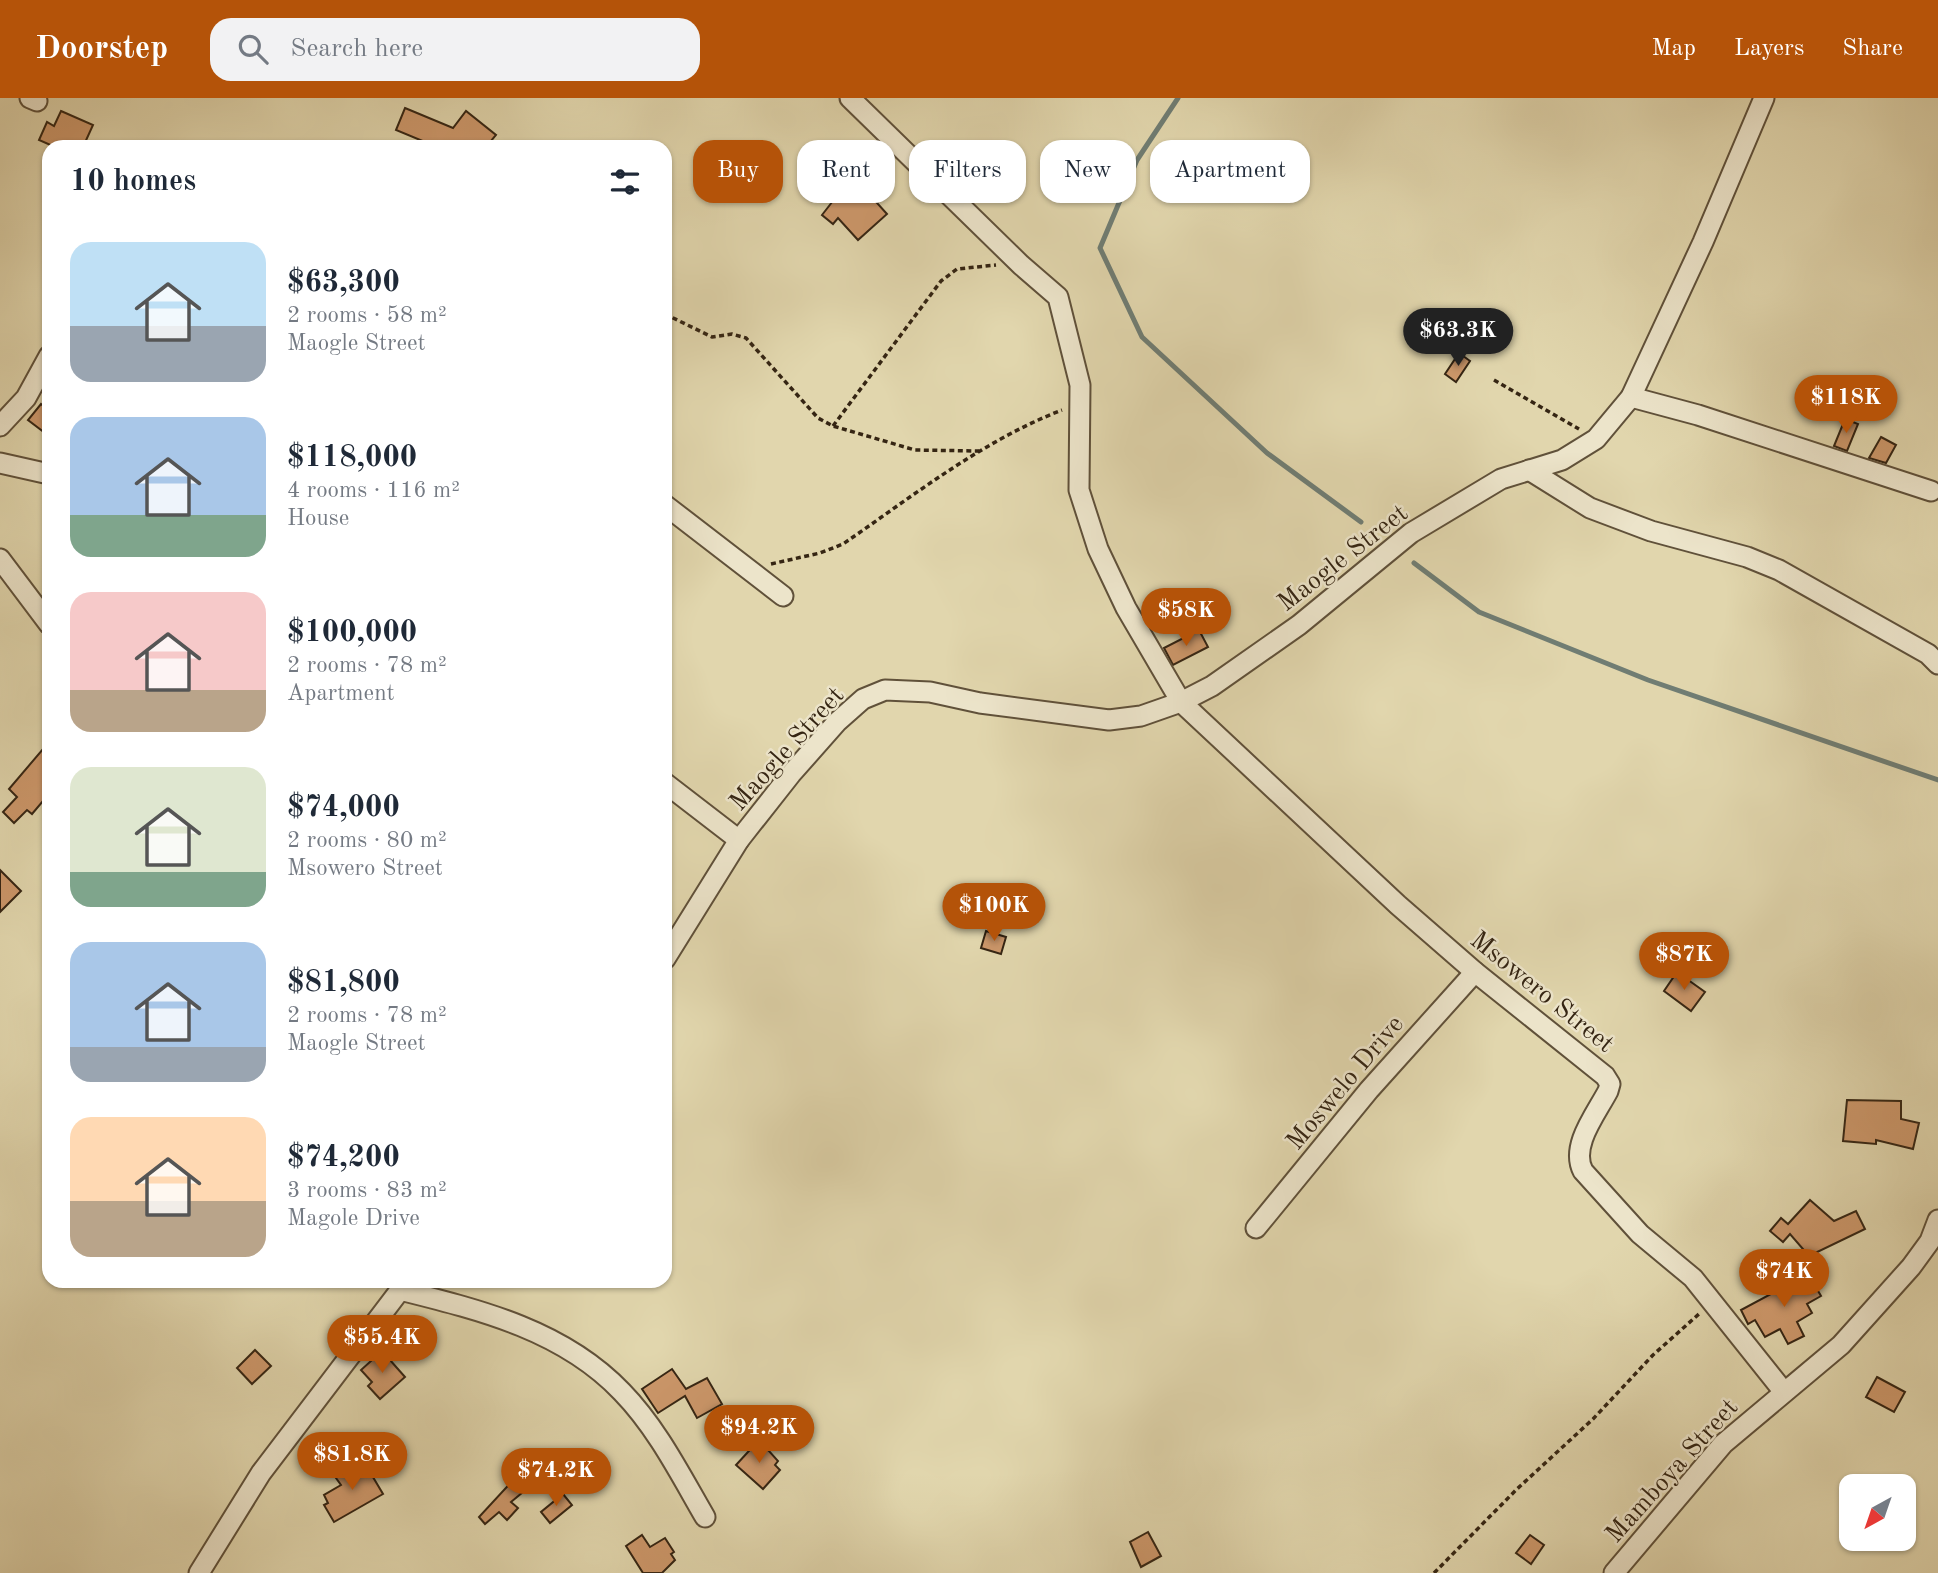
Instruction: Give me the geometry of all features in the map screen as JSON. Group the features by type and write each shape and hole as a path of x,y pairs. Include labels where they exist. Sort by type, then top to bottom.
{"street":[{"name":"Msowero Street","path":"850,98 1021,265 1058,297 1080,384 1079,490 1098,549 1126,608 1181,702 1318,831 1475,972 1605,1076 1609,1084 1608,1091 1580,1146 1578,1161 1583,1171 1640,1234 1693,1278 1784,1392"},
{"name":"Maogle Street","path":"672,948 739,840 837,722 863,699 885,690 930,692 980,703 1109,720 1140,716 1181,702 1212,686 1299,625 1411,533 1501,479 1562,460 1596,439 1631,397 1703,242 1764,98"},
{"path":"0,426 26,398 42,369"},
{"path":"1631,397 1698,415 1931,491"},
{"path":"0,463 42,472"},
{"path":"1529,470 1590,508 1651,531 1747,557 1779,570 1928,654 1938,664"},
{"path":"672,510 783,596"},
{"path":"0,559 42,615"},
{"path":"672,788 739,840"},
{"name":"Moswelo Drive","path":"1256,1228 1369,1090 1475,972"},
{"name":"Mamboya Street","path":"1614,1573 1723,1444 1840,1345 1912,1267 1930,1241 1938,1220"},
{"path":"200,1573 261,1473 401,1288"},
{"path":"409,1288 512,1321 550,1338 584,1359 622,1391 662,1442 705,1517"}],"path":[{"path":"833,426 941,281 957,269 1021,265"},
{"path":"672,317 712,337 732,334 746,338 818,418 833,426 915,450 981,451"},
{"path":"1494,380 1596,439"},
{"path":"741,564 775,564 843,544 981,451 1037,420 1078,404"},
{"path":"1434,1573 1517,1489 1593,1419 1653,1355 1713,1302"}],"building":[{"path":"405,108 453,128 466,111 496,135 492,140 420,140 396,130"},
{"path":"61,111 93,125 86,140 39,140 47,122 54,126"},
{"path":"831,203 877,203 887,214 858,240 838,218 833,224 822,215"},
{"path":"1459,353 1470,361 1456,382 1445,374"},
{"path":"41,404 42,431 28,420"},
{"path":"1845,419 1858,424 1847,451 1834,446"},
{"path":"1881,437 1896,445 1886,463 1869,458"},
{"path":"1199,630 1208,647 1173,665 1164,648"},
{"path":"42,750 42,802 32,814 27,810 14,823 3,812 17,797 9,789"},
{"path":"0,870 21,891 0,912"},
{"path":"986,931 1006,937 1001,954 981,948"},
{"path":"1677,972 1705,992 1691,1011 1664,991"},
{"path":"1847,1100 1901,1101 1901,1119 1919,1123 1913,1149 1876,1140 1876,1144 1843,1141"},
{"path":"1810,1200 1834,1221 1856,1211 1865,1229 1809,1256 1790,1234 1783,1242 1770,1231 1781,1218 1788,1224"},
{"path":"1808,1274 1821,1296 1807,1304 1812,1313 1797,1322 1804,1336 1788,1344 1780,1329 1765,1337 1755,1320 1748,1324 1741,1310"},
{"path":"255,1350 271,1366 252,1384 237,1368"},
{"path":"382,1351 405,1377 380,1399 368,1386 372,1382 361,1370"},
{"path":"672,1369 686,1389 707,1378 722,1404 697,1418 685,1396 658,1413 642,1389"},
{"path":"1877,1377 1905,1392 1894,1412 1866,1397"},
{"path":"759,1440 778,1461 775,1465 780,1470 763,1489 736,1465"},
{"path":"542,1451 567,1473 556,1484 546,1473 511,1502 518,1508 507,1520 499,1512 485,1524 479,1517 516,1477 507,1466 523,1453 530,1462"},
{"path":"364,1462 383,1494 334,1522 324,1505 328,1503 324,1495 341,1485 336,1478"},
{"path":"563,1494 572,1505 550,1523 541,1512"},
{"path":"1148,1532 1161,1556 1141,1567 1130,1542"},
{"path":"642,1535 650,1547 665,1538 674,1552 671,1554 675,1560 662,1573 643,1573 626,1546"},
{"path":"1530,1535 1544,1545 1531,1564 1516,1553"}],"waterway":[{"path":"1178,98 1137,160 1100,248 1142,337 1267,453 1361,522"},
{"path":"1414,563 1479,612 1648,680 1938,780"}]}
